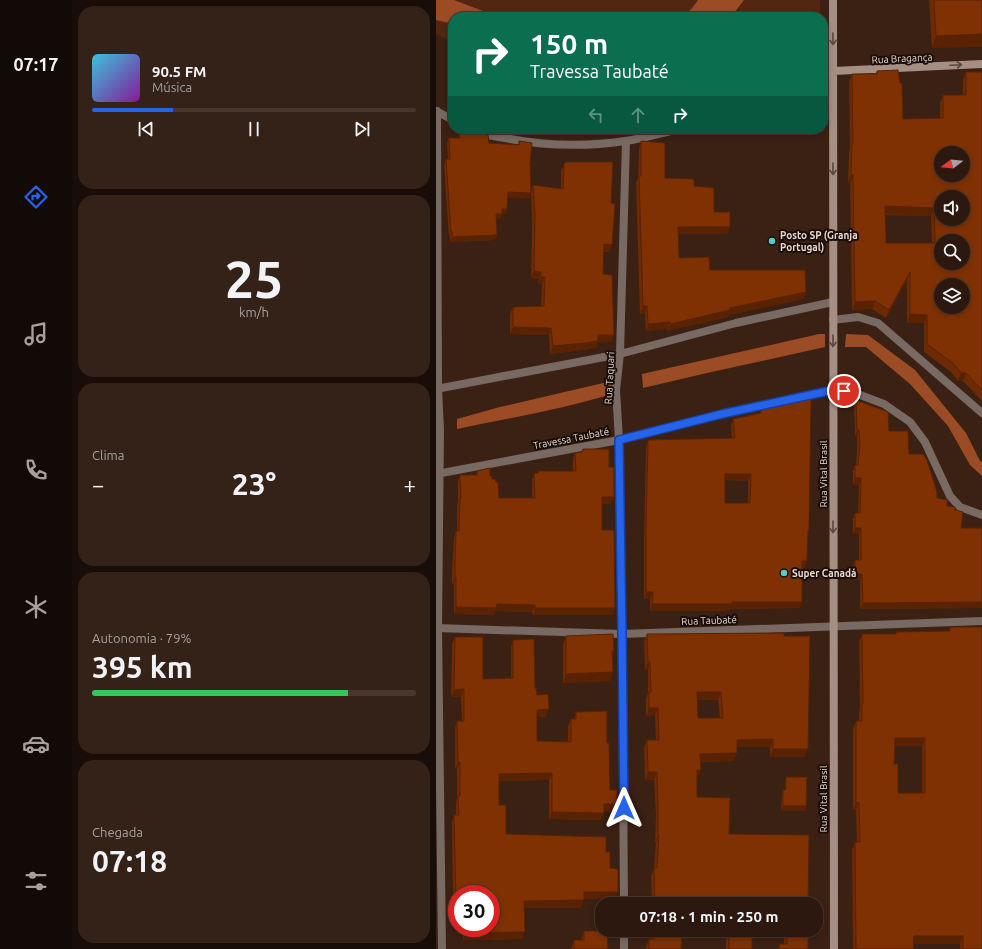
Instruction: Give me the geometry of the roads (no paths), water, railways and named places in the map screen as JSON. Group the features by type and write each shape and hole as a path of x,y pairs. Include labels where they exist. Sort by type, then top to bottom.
{"street":[{"name":"Rua Vital Brasil","path":"833,0 832,626 834,949"},
{"name":"Rua Bragança","path":"828,73 833,71 982,64"},
{"path":"442,949 437,628 437,473 440,430 437,389 437,111 448,117"},
{"path":"486,134 548,144 579,146 626,141 657,134"},
{"name":"Rua Taquari","path":"624,897 619,440 616,390 620,354 626,141"},
{"path":"437,389 620,354 736,323 833,302"},
{"path":"833,320 858,317 878,323 982,413"},
{"name":"Travessa Taubaté","path":"437,473 619,440 722,414 833,390 855,392 884,404 910,422 925,442 950,496 960,507 982,515"},
{"name":"Rua Taubaté","path":"437,628 622,634 982,621"},
{"path":"624,937 624,949"}],"place":[{"name":"Posto SP (Granja Portugal)","path":"772,241"},
{"name":"Super Canadá","path":"784,573"}]}
